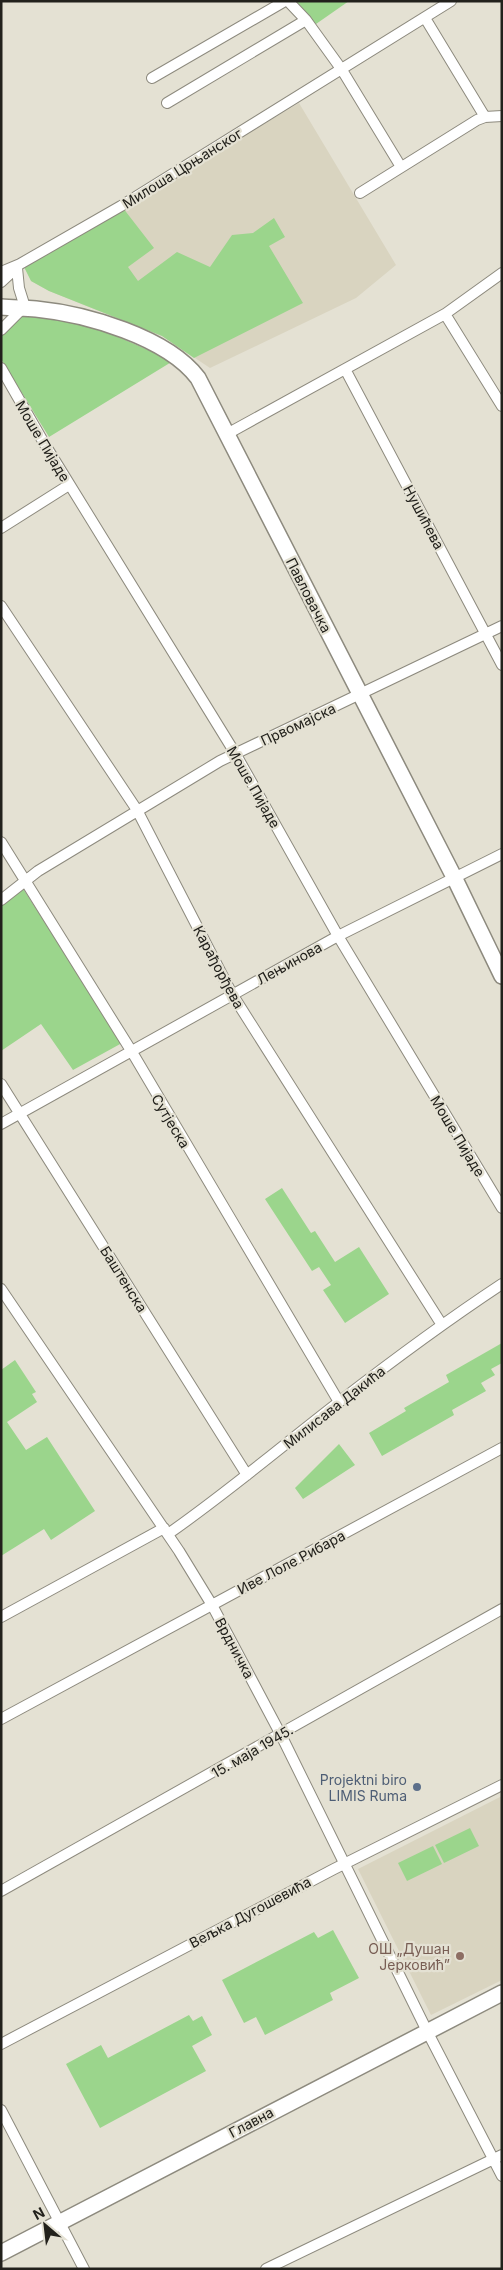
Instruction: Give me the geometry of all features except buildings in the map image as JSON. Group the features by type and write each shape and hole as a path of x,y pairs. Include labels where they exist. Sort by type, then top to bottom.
{"street":[{"path":"152,78 286,1 306,20 342,70 401,167"},
{"name":"Милоша Црњанског","path":"1,282 19,266 121,206 451,1"},
{"path":"425,18 485,117"},
{"path":"167,104 306,20"},
{"path":"360,194 485,117 502,116"},
{"path":"1,330 26,308 18,285 19,266"},
{"name":"Милоша Црњанског","path":"1,272 19,266"},
{"path":"227,434 445,314 502,273"},
{"name":"Павловачка","path":"1,297 26,308"},
{"name":"Павловачка","path":"1,307 26,308 90,320 121,329 173,354 198,378 454,877 502,976"},
{"path":"445,314 502,406"},
{"name":"Моше Пијаде","path":"1,368 69,485 235,753 338,936 502,1208"},
{"name":"Нушићева","path":"345,369 502,665"},
{"path":"1,528 69,485"},
{"name":"Карађорђева","path":"1,606 137,810 232,994 442,1325"},
{"name":"Првомајска","path":"1,900 25,880 137,810 235,753 502,626"},
{"name":"Сутјеска","path":"1,842 132,1052 339,1402"},
{"name":"Лењинова","path":"1,1124 338,936 502,854"},
{"name":"Баштенска","path":"1,1084 247,1475"},
{"name":"Милисава Дакића","path":"1,1617 166,1531 208,1506 339,1402 442,1325 502,1284"},
{"name":"Врдничка","path":"1,1289 166,1531 212,1605 281,1735 427,2031 497,2157 502,2176"},
{"name":"Иве Лоле Рибара","path":"1,1719 502,1448"},
{"name":"15. маја 1945.","path":"1,1891 502,1609"},
{"name":"Вељка Дугошевића","path":"1,2044 344,1863 502,1785"},
{"name":"Главна","path":"1,2253 502,1993"},
{"path":"1,2110 84,2269"},
{"path":"266,2269 497,2157"}],"shaded area":[{"path":"299,103 396,265 356,298 210,368 162,336 49,291 31,281 123,208"},
{"path":"502,1796 502,1980 431,2015 358,1869"}],"green space":[{"path":"294,1 349,1 316,24"},
{"path":"123,208 154,248 128,267 138,281 177,252 210,267 232,235 253,233 274,218 285,237 269,246 303,303 194,358 162,336 49,291 31,281 24,267"},
{"path":"40,314 89,324 173,361 49,437 1,359 1,339 4,330 17,318"},
{"path":"22,887 122,1043 73,1070 41,1024 1,1051 1,905"},
{"path":"282,1188 311,1233 315,1231 335,1262 359,1247 389,1294 345,1323 323,1290 331,1285 319,1267 312,1271 265,1199"},
{"path":"502,1343 502,1363 491,1369 495,1375 481,1383 486,1391 452,1410 454,1415 382,1456 369,1433 406,1411 404,1408 449,1382 446,1375"},
{"path":"15,1360 36,1392 32,1394 37,1402 7,1422 26,1450 47,1437 95,1511 51,1540 44,1529 1,1556 1,1370"},
{"path":"339,1444 355,1465 303,1499 295,1488"},
{"path":"470,1828 479,1846 444,1863 435,1845"},
{"path":"433,1846 442,1864 407,1881 398,1863"},
{"path":"333,1930 359,1978 330,1993 333,2000 265,2035 256,2017 244,2023 222,1980 314,1932 318,1938"},
{"path":"189,2015 193,2021 202,2016 212,2035 192,2046 206,2071 100,2128 66,2064 101,2045 108,2058"}],"place":[{"name":"Projektni biro LIMIS Ruma","path":"417,1787"},
{"name":"ОШ „Душан Јерковић”","path":"460,1956"}]}
